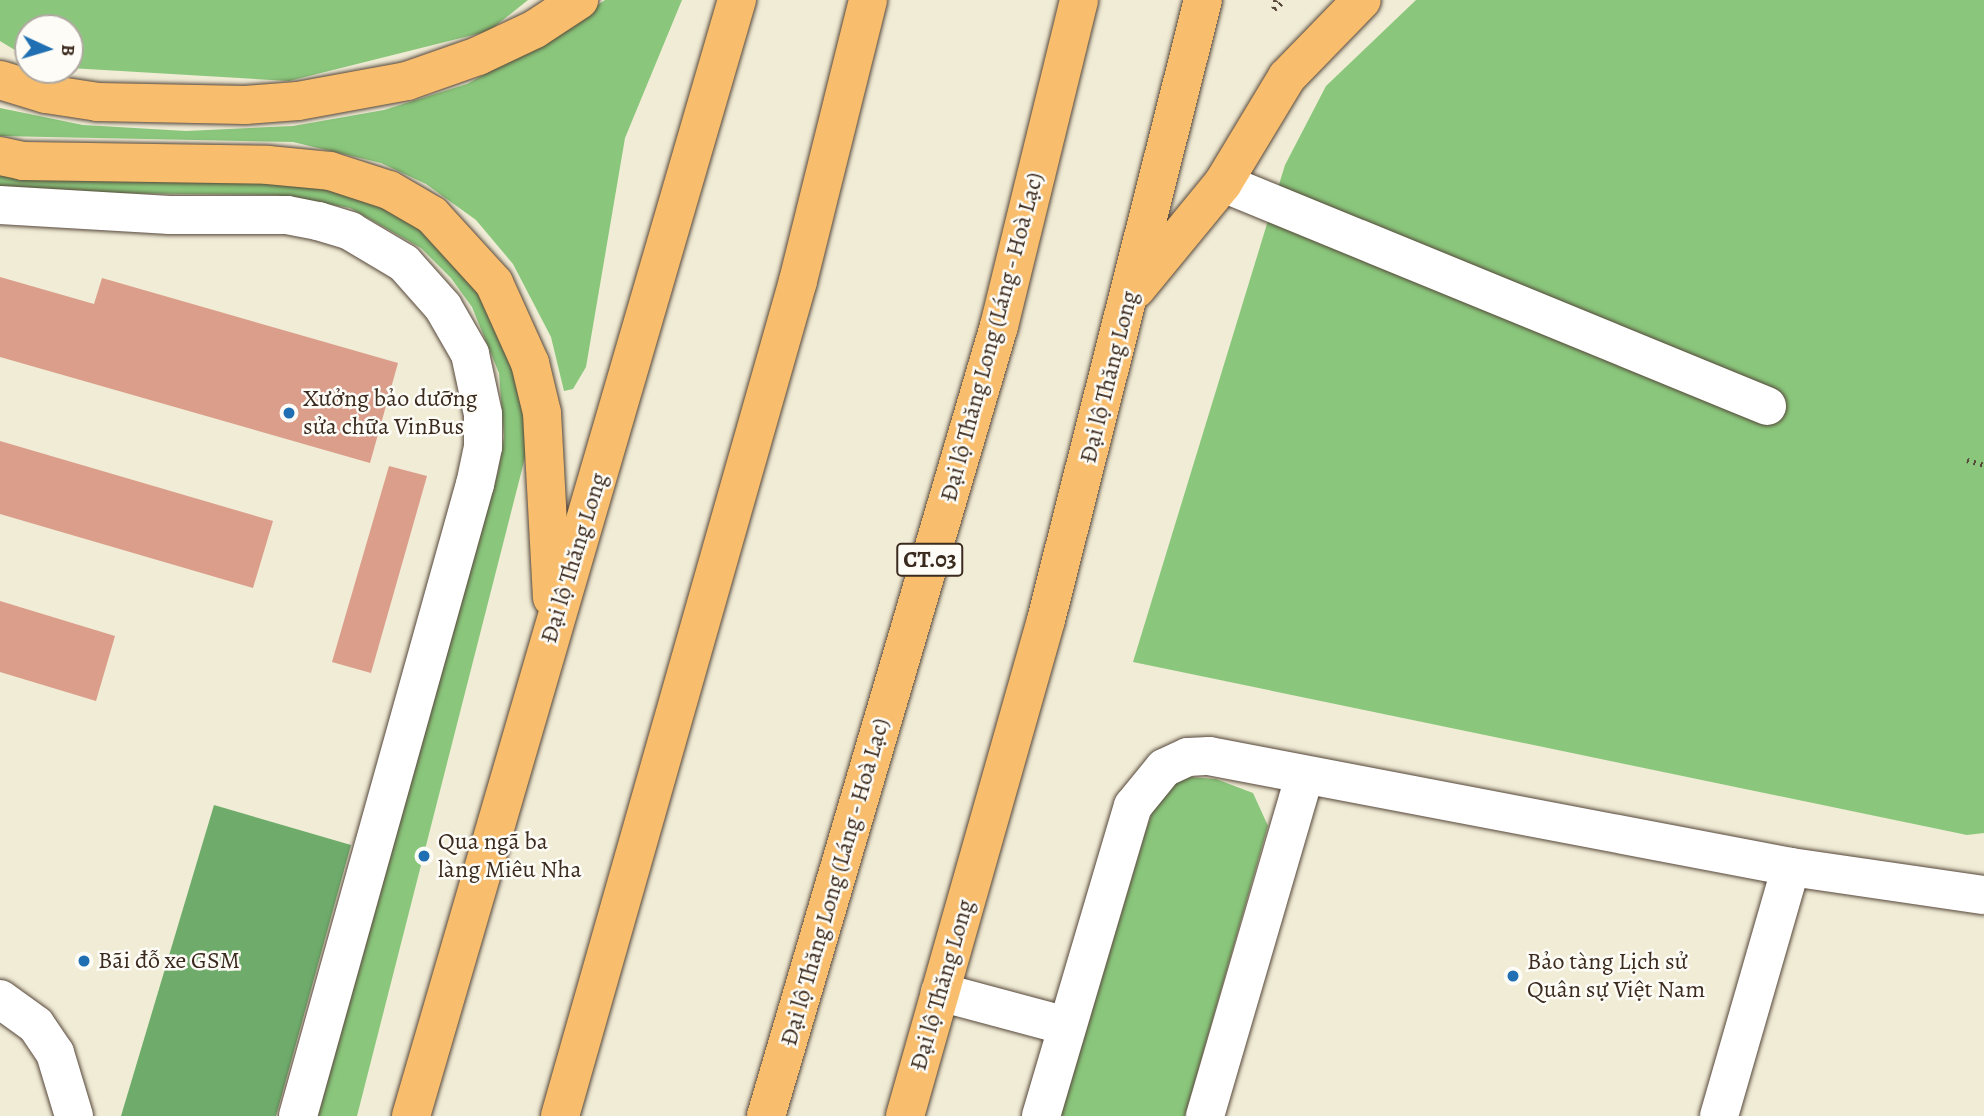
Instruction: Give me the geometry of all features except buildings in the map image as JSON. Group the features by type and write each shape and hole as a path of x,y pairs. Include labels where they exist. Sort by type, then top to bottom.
{"main road":[{"path":"0,79 46,94 97,102 245,105 298,101 407,81 478,56 535,29 579,0"},
{"name":"Đại lộ Thăng Long","path":"411,1116 737,0"},
{"path":"559,1116 798,281 868,0"},
{"name":"Đại lộ Thăng Long (Láng - Hoà Lạc)","path":"766,1116 999,326 1079,0"},
{"name":"Đại lộ Thăng Long","path":"905,1116 1046,620 1203,0"},
{"path":"1130,296 1223,183 1287,77 1362,0"},
{"path":"0,156 23,161 268,165 330,172 389,190 432,215 494,283 530,363 542,413 554,625"}],"street":[{"path":"1223,183 1767,406"},
{"path":"0,205 170,215 287,215 350,231 404,263 443,307 470,354 482,414 483,447 475,484 298,1116"},
{"path":"1041,1116 1133,806 1148,782 1164,768 1199,757 1791,867 1984,895"},
{"path":"1205,1116 1306,775"},
{"path":"1719,1116 1791,867"},
{"path":"940,992 1067,1026"},
{"path":"0,999 36,1025 55,1053 75,1116"}],"path":[{"path":"1276,0 1274,9 1285,0"},
{"path":"1967,460 1984,465"}],"green space":[{"path":"0,0 528,0 489,31 289,81 84,69 84,14 14,14 14,50 0,41"},
{"path":"605,0 682,0 625,138 586,367 573,389 564,391 551,337 513,264 476,220 426,184 381,163 293,142 0,136 0,108 83,125 186,131 293,126 384,110 467,84 541,43"},
{"path":"1416,0 1984,0 1984,833 1967,835 1133,662 1285,165 1326,86"},
{"path":"0,175 319,182 407,214 477,281 519,360 529,442 357,1116 318,1116 498,472 504,437 499,373 472,307 451,278 421,248 350,208 276,195 0,192"},
{"path":"1188,777 1216,779 1253,793 1268,826 1185,1116 1061,1116 1158,797 1174,781"},
{"path":"214,805 351,845 276,1116 121,1116"}],"place":[{"name":"Xưởng bảo dưỡng sửa chữa VinBus","path":"289,413"},
{"name":"Qua ngã ba làng Miêu Nha","path":"424,856"},
{"name":"Bãi đỗ xe GSM","path":"84,961"},
{"name":"Bảo tàng Lịch sử Quân sự Việt Nam","path":"1513,976"}]}
